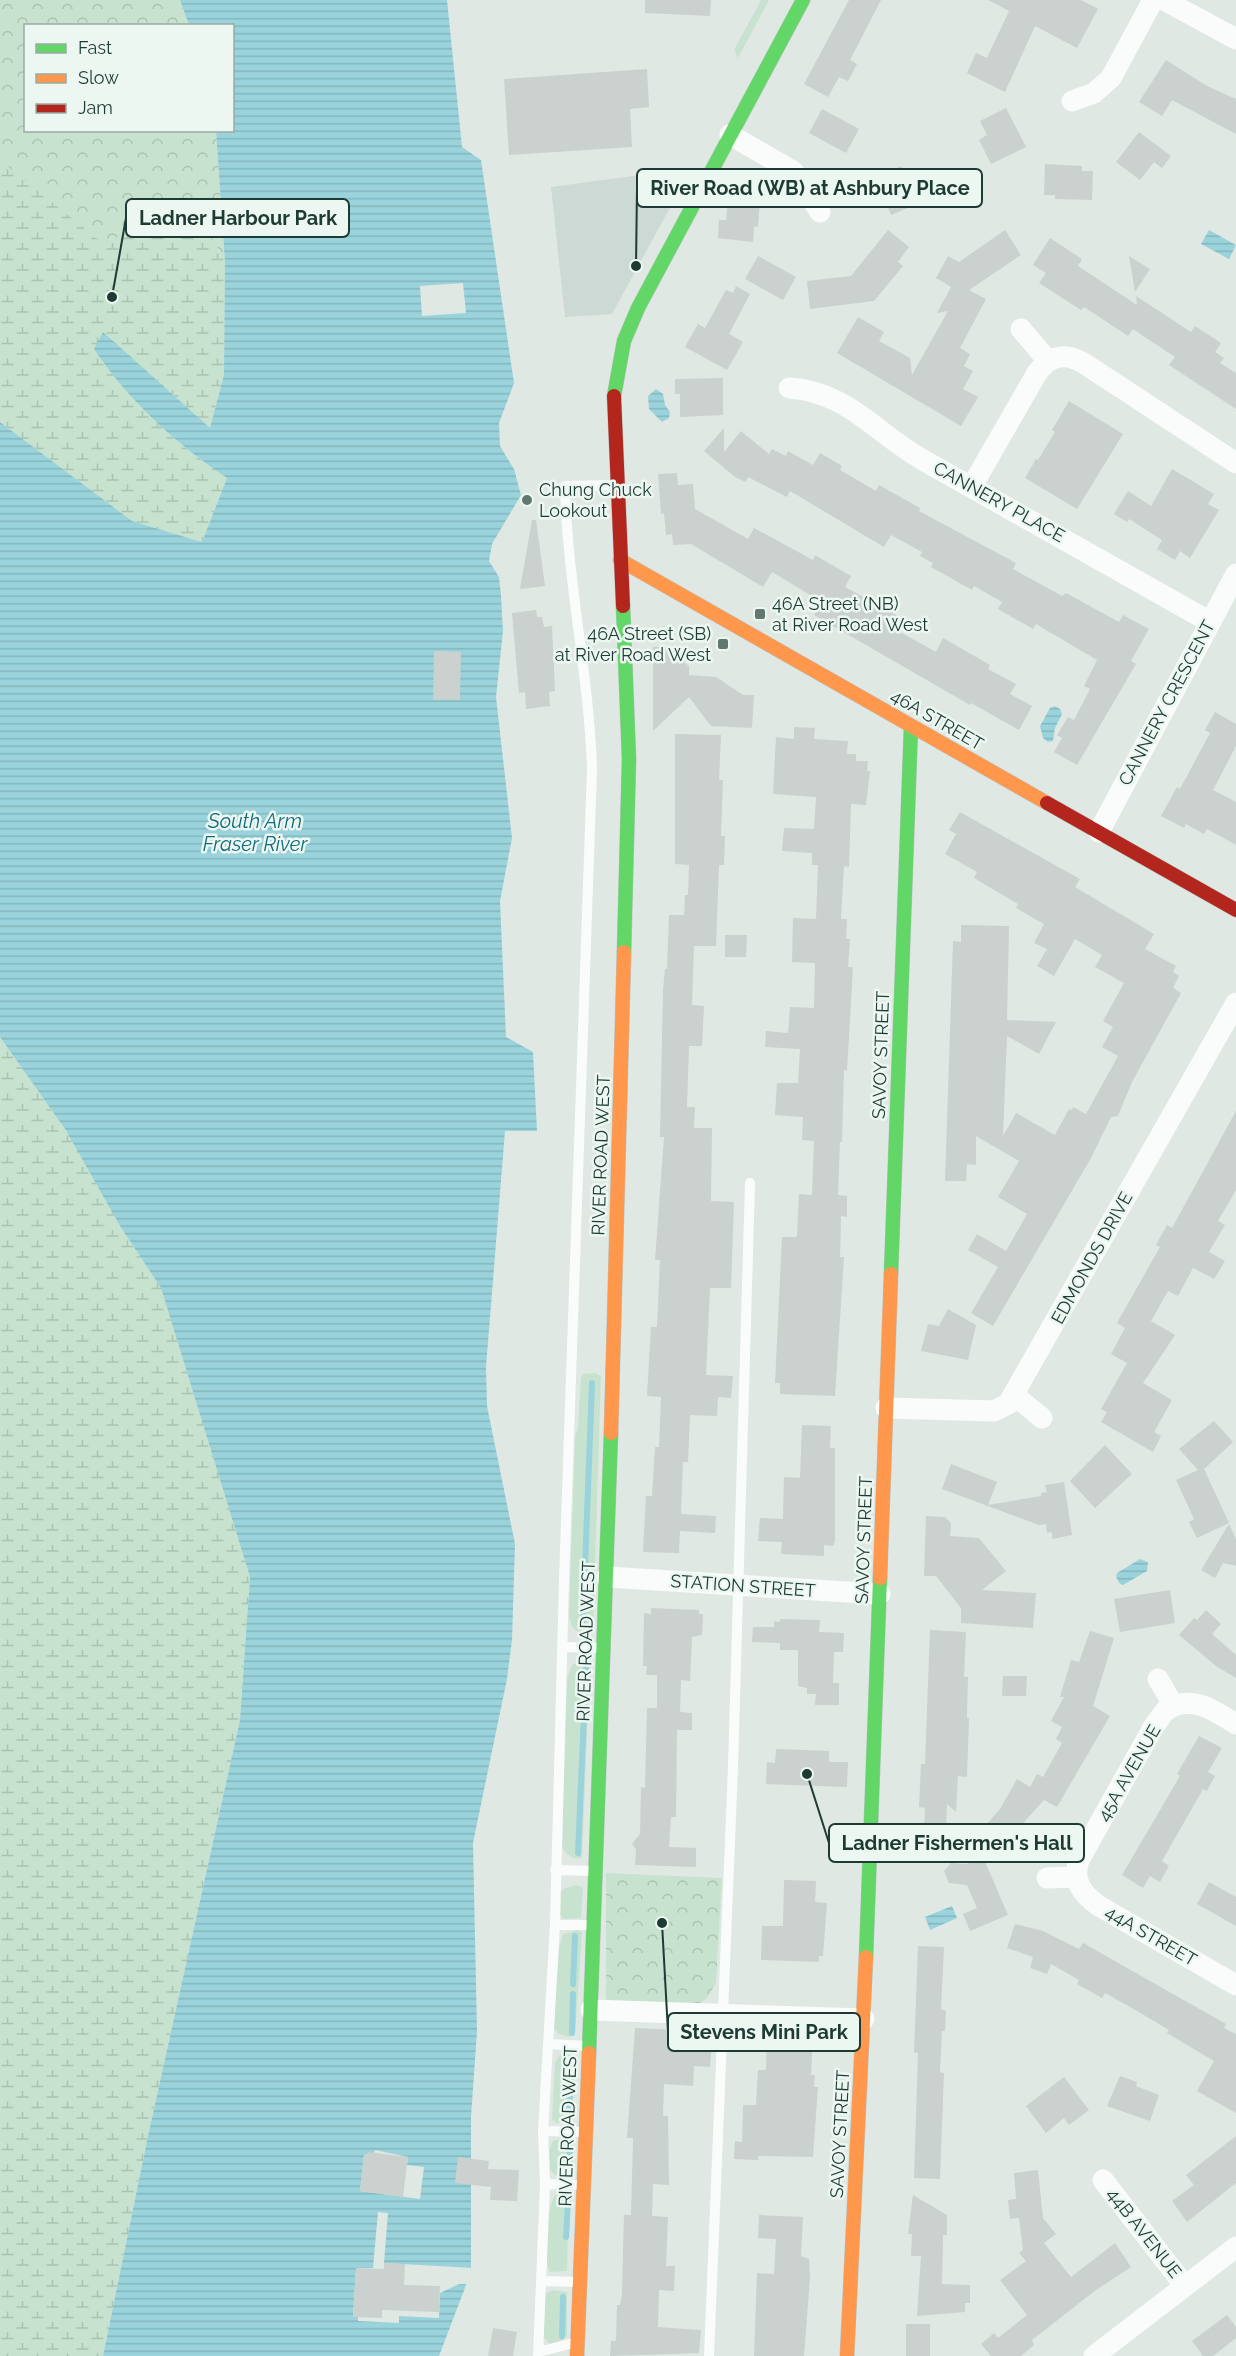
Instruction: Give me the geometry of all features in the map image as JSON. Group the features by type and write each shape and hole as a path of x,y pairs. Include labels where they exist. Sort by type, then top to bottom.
{"main road":[{"name":"RIVER ROAD WEST","path":"577,2349 607,1577 629,759 615,394 624,341 655,273 803,0"},
{"name":"46A STREET","path":"620,560 1236,910"},
{"name":"SAVOY STREET","path":"847,2356 864,2019 911,726"}],"street":[{"path":"1072,101 1094,93 1111,78 1153,0"},
{"path":"1164,0 1236,39"},
{"path":"730,135 793,171 820,212"},
{"path":"1021,330 1048,361"},
{"path":"972,486 1030,383 1048,361 1063,356 1078,360 1236,463"},
{"name":"CANNERY PLACE","path":"789,388 816,390 838,400 898,444 1210,622"},
{"name":"CANNERY CRESCENT","path":"1099,832 1236,574"},
{"name":"EDMONDS DRIVE","path":"886,1408 993,1412 1001,1410 1015,1396 1236,1004"},
{"path":"1015,1396 1042,1418"},
{"name":"STATION STREET","path":"607,1577 880,1594"},
{"path":"1158,1679 1174,1706 1182,1703 1200,1704 1236,1724"},
{"name":"45A AVENUE","path":"1076,1877 1079,1860 1154,1726 1165,1711 1174,1706"},
{"path":"1047,1878 1076,1877"},
{"name":"44A STREET","path":"1076,1877 1083,1893 1099,1906 1236,1984"},
{"path":"591,2010 864,2019"},
{"name":"44B AVENUE","path":"1103,2180 1185,2286"},
{"name":"44B AVENUE","path":"1094,2356 1236,2247"}],"lane":[{"path":"577,2349 538,2354 545,2184 543,2131 555,1924 562,1647 592,769 590,722 578,642 565,521 565,486 617,485"},
{"path":"709,2356 721,2014 733,1767 750,1183"},
{"path":"562,1647 603,1648"},
{"path":"555,1870 596,1871"},
{"path":"555,1924 594,1925"},
{"path":"548,2044 590,2046"},
{"path":"543,2131 586,2132"},
{"path":"545,2184 584,2185"},
{"path":"541,2281 580,2282"}],"shaded area":[{"path":"685,169 690,171 612,314 565,317 551,187"}],"green space":[{"path":"0,0 180,0 189,24 24,24 24,132 216,132 225,262 224,375 0,422"},
{"path":"761,0 769,0 738,58 734,50"},
{"path":"0,160 100,241 202,217 225,262 224,375 210,429 104,332 94,349 122,386 154,420 189,451 227,478 202,542 132,521 0,422"},
{"path":"0,1037 65,1129 120,1226 161,1288 250,1577 240,1720 148,2136 103,2356 0,2356"},
{"path":"595,1373 601,1376 593,1630 582,1635 572,1627 569,1616 575,1439 578,1427 581,1378 583,1374"},
{"path":"590,1661 582,1858 575,1858 569,1856 562,1846 567,1679 572,1665"},
{"path":"606,1873 722,1878 716,1983 707,1998 699,2004 609,2002 606,1999"},
{"path":"576,1885 583,1887 581,1918 564,1919 559,1914 560,1893 563,1889"},
{"path":"577,1930 582,1932 575,2034 570,2037 558,2034 554,2028 559,1948 563,1934"},
{"path":"571,2053 575,2055 572,2122 556,2123 552,2119 555,2063 559,2056"},
{"path":"564,2138 573,2142 573,2171 567,2175 555,2175 550,2170 549,2150 553,2141"},
{"path":"556,2194 569,2195 567,2271 550,2272 546,2257 547,2233 550,2208"},
{"path":"553,2290 567,2292 567,2336 563,2340 550,2344 543,2336 545,2294"}],"water":[{"name":"South Arm Fraser River","path":"180,0 447,0 462,147 481,160 514,383 499,423 500,446 514,469 521,495 492,544 489,561 499,577 501,595 503,631 496,697 512,838 500,901 506,1037 533,1052 537,1131 505,1131 486,1367 487,1406 515,1544 512,1640 507,1679 473,1843 477,2031 471,2117 471,2272 439,2356 103,2356 148,2136 240,1720 250,1577 161,1288 120,1226 65,1129 0,1037 0,422 132,521 202,542 227,478 189,451 154,420 122,386 94,349 103,332 210,428 224,375 225,262 216,132 234,132 234,24 189,24"},
{"path":"1209,230 1236,245 1229,259 1201,244"},
{"path":"656,389 663,394 665,405 670,412 669,418 662,422 649,409 648,396"},
{"path":"1055,706 1062,714 1055,728 1053,741 1048,742 1043,738 1040,726 1050,708"},
{"path":"1140,1559 1148,1562 1147,1571 1123,1585 1120,1584 1116,1577 1117,1573"},
{"path":"952,1906 957,1918 930,1930 925,1917"}],"pier":[{"path":"463,283 466,313 422,316 420,286"},
{"path":"375,2150 408,2157 407,2165 424,2167 420,2199 360,2191 364,2155 374,2153"},
{"path":"378,2212 388,2213 384,2263 474,2268 469,2284 459,2284 440,2293 439,2318 399,2316 399,2323 358,2321 358,2317 353,2317 356,2268 373,2268"}],"building":[{"path":"645,0 711,0 710,16 645,13"},
{"path":"849,0 881,0 850,60 857,64 848,81 839,77 828,97 804,84"},
{"path":"988,0 1081,0 1098,9 1077,48 1035,26 1005,92 967,73 976,53 987,58 1009,11"},
{"path":"1166,60 1207,86 1236,99 1236,134 1172,100 1162,116 1139,102"},
{"path":"647,69 649,107 630,109 632,147 509,155 504,79"},
{"path":"1006,108 1026,147 991,164 979,140 987,135 980,121"},
{"path":"822,109 859,129 846,153 809,133"},
{"path":"1139,132 1171,156 1162,168 1154,162 1140,180 1116,162"},
{"path":"1045,164 1082,166 1082,171 1093,171 1092,200 1055,199 1055,195 1044,195"},
{"path":"901,166 917,204 891,215 875,177"},
{"path":"728,198 760,200 758,226 754,227 753,242 718,238 719,220 726,220"},
{"path":"888,230 909,247 898,262 903,266 874,301 810,309 807,281 851,276"},
{"path":"1005,230 1021,255 969,290 986,299 960,348 970,354 964,366 973,371 963,389 978,397 961,426 837,353 858,317 884,332 879,341 910,358 912,375 948,311 937,313 951,287 936,278 948,256 959,262"},
{"path":"1050,238 1082,259 1078,266 1137,305 1136,296 1191,332 1195,326 1221,343 1215,352 1224,358 1220,363 1236,373 1236,409 1169,365 1175,357 1133,329 1128,336 1084,307 1081,310 1039,283 1046,273 1033,265"},
{"path":"758,256 796,277 783,300 745,279"},
{"path":"1129,256 1150,269 1135,292"},
{"path":"736,286 750,294 729,334 743,342 727,370 685,347 698,324 705,328 726,290 733,293"},
{"path":"723,378 723,415 680,417 680,394 675,394 675,379"},
{"path":"1069,401 1123,434 1077,509 1025,478 1055,432 1052,430"},
{"path":"724,428 724,452 741,431 769,454 772,449 786,456 788,451 813,465 820,453 842,466 840,470 876,491 879,485 920,508 919,511 1016,563 1013,569 1062,596 1066,593 1119,622 1123,615 1149,629 1131,661 1136,664 1077,765 1054,752 1062,738 1057,735 1068,717 1074,720 1090,689 1084,686 1097,660 1036,624 1033,629 998,609 1002,602 974,586 972,590 931,567 933,563 920,556 922,552 891,535 884,547 790,491 787,497 748,477 746,482 735,477 704,451"},
{"path":"1172,469 1214,494 1208,504 1219,510 1190,558 1180,551 1175,560 1157,549 1162,540 1129,519 1127,522 1114,514 1128,491 1151,506"},
{"path":"677,473 678,485 693,484 695,509 748,539 754,528 813,560 815,555 851,576 845,587 898,616 891,627 936,652 943,638 990,665 988,669 1016,684 1010,694 1032,706 1019,730 971,703 970,705 814,615 822,602 772,572 763,587 691,544 673,545 672,534 666,535 664,513 661,514 658,474"},
{"path":"532,520 536,520 545,586 520,589"},
{"path":"536,610 537,617 542,617 544,627 552,626 555,691 549,692 550,706 526,709 525,692 519,693 512,613"},
{"path":"653,647 677,647 677,657 689,666 689,675 716,677 743,695 754,695 752,728 711,726 689,697 653,731"},
{"path":"434,651 461,652 460,700 433,700"},
{"path":"1215,712 1236,724 1236,746 1213,790 1236,802 1236,845 1207,829 1204,834 1186,824 1184,828 1161,816 1177,787 1180,789 1210,733 1205,730"},
{"path":"794,727 815,728 814,739 848,741 847,754 856,754 856,761 868,761 867,771 870,771 866,805 851,804 849,867 844,866 841,919 847,919 846,939 850,939 848,967 853,967 847,1071 844,1070 842,1142 840,1142 838,1195 847,1196 847,1217 841,1216 840,1257 844,1257 835,1396 780,1394 780,1383 775,1383 782,1237 797,1237 799,1194 812,1195 814,1141 802,1140 803,1117 775,1115 777,1083 798,1083 800,1049 765,1047 766,1031 788,1033 790,1007 814,1008 815,963 792,962 793,918 816,919 818,865 812,865 812,853 782,851 784,828 814,829 816,797 773,794 776,737 794,739"},
{"path":"675,734 721,735 719,780 723,780 721,836 725,836 724,865 719,865 716,946 694,946 692,1005 704,1006 702,1046 689,1046 687,1107 695,1107 694,1128 712,1128 711,1201 734,1202 731,1288 710,1288 706,1375 733,1376 731,1398 718,1397 717,1416 690,1415 688,1462 683,1462 681,1514 716,1516 715,1533 680,1531 679,1553 643,1552 646,1496 652,1496 655,1447 659,1447 661,1397 647,1396 651,1327 657,1327 660,1260 655,1260 664,1137 660,1137 663,990 665,969 667,969 669,915 684,915 685,895 688,895 689,865 675,864"},
{"path":"960,812 1080,879 1075,887 1154,934 1145,949 1176,966 1173,972 1179,976 1173,988 1181,993 1132,1082 1118,1116 1111,1117 1091,1158 993,1326 971,1313 998,1267 968,1250 977,1234 1006,1251 1027,1214 998,1197 1019,1161 976,1136 976,1165 967,1164 966,1181 945,1181 953,941 961,942 961,925 1009,926 1007,1020 1056,1022 1039,1054 1007,1036 1003,1136 1016,1113 1055,1135 1069,1109 1072,1110 1073,1107 1086,1114 1118,1056 1102,1047 1113,1027 1103,1021 1124,983 1095,967 1102,955 1075,939 1054,976 1037,966 1047,949 1034,943 1044,924 1016,908 1018,904 974,878 977,872 945,854 956,834 949,830"},
{"path":"725,935 747,935 746,957 725,957"},
{"path":"1236,1111 1236,1190 1218,1221 1225,1225 1209,1252 1225,1261 1214,1279 1193,1268 1178,1296 1168,1291 1151,1321 1175,1335 1143,1383 1172,1400 1154,1432 1161,1436 1153,1452 1101,1422 1107,1412 1101,1409 1127,1363 1111,1354 1125,1328 1117,1323 1160,1247 1156,1245 1167,1225 1172,1228"},
{"path":"948,1309 976,1325 968,1360 921,1351 928,1324 939,1326"},
{"path":"1214,1421 1233,1442 1204,1469 1229,1523 1197,1538 1189,1522 1194,1519 1176,1480 1198,1470 1179,1449"},
{"path":"802,1425 831,1426 830,1448 835,1448 835,1541 833,1546 824,1545 824,1556 781,1554 782,1542 758,1541 760,1518 783,1519 784,1477 800,1478"},
{"path":"1105,1445 1132,1474 1095,1508 1070,1481"},
{"path":"951,1464 997,1482 988,1505 1041,1496 1041,1493 1047,1492 1045,1485 1064,1482 1072,1535 1052,1539 1052,1532 1047,1533 1046,1524 1039,1525 942,1489"},
{"path":"926,1516 945,1517 951,1523 950,1536 979,1538 1006,1571 982,1590 1036,1593 1033,1628 961,1623 961,1608 936,1576 924,1576"},
{"path":"1229,1524 1236,1539 1236,1566 1223,1563 1215,1578 1201,1570"},
{"path":"1170,1590 1175,1623 1120,1632 1114,1599"},
{"path":"651,1608 699,1610 699,1614 703,1614 702,1635 692,1637 690,1681 681,1680 680,1712 692,1713 692,1730 677,1730 676,1817 671,1817 669,1847 696,1848 696,1867 635,1865 636,1849 632,1844 640,1834 641,1787 645,1788 647,1708 657,1708 657,1675 646,1675 647,1666 643,1666 644,1613 651,1614"},
{"path":"1206,1610 1221,1624 1212,1634 1236,1655 1236,1678 1216,1666 1179,1635 1194,1618 1197,1620"},
{"path":"780,1619 820,1620 819,1632 844,1633 843,1652 834,1652 833,1683 839,1683 839,1705 815,1705 816,1694 807,1694 807,1688 798,1686 798,1650 780,1650 780,1643 752,1642 753,1627 774,1627 774,1621 780,1622"},
{"path":"930,1630 966,1632 964,1677 968,1677 967,1718 969,1718 967,1777 958,1776 956,1812 947,1804 945,1855 923,1855 925,1808 919,1807 921,1764 925,1764"},
{"path":"1090,1631 1114,1638 1093,1706 1110,1716 1057,1807 1044,1800 998,1851 979,1833 1000,1809 1017,1779 1030,1787 1037,1774 1043,1777 1062,1743 1056,1739 1062,1727 1051,1721 1064,1697 1060,1697 1071,1660 1079,1662"},
{"path":"1003,1676 1027,1676 1026,1696 1002,1696"},
{"path":"1199,1736 1222,1748 1208,1772 1215,1776 1207,1791 1203,1789 1162,1861 1169,1866 1160,1882 1150,1876 1143,1888 1122,1875 1180,1776 1177,1774"},
{"path":"776,1749 829,1751 829,1762 848,1762 847,1787 766,1784 767,1762 775,1763"},
{"path":"983,1857 1008,1915 970,1931 963,1914 977,1908 967,1885 949,1883 944,1871 951,1863 967,1864"},
{"path":"784,1880 816,1881 815,1902 827,1903 823,1956 819,1956 819,1962 761,1960 762,1926 783,1926"},
{"path":"1209,1882 1236,1897 1236,1926 1197,1904"},
{"path":"1015,1924 1043,1931 1079,1949 1083,1943 1226,2024 1224,2028 1236,2034 1236,2113 1197,2091 1214,2061 1167,2033 1169,2030 1139,2012 1105,1993 1102,1998 1077,1984 1079,1980 1051,1964 1047,1974 1030,1968 1033,1957 1007,1948"},
{"path":"918,1946 944,1947 941,2009 946,2011 945,2031 942,2031 940,2072 944,2073 940,2179 914,2178 918,2053 914,2052"},
{"path":"635,2028 678,2030 678,2038 712,2040 710,2067 694,2066 693,2086 664,2084 663,2116 668,2116 669,2185 653,2184 652,2216 668,2217 666,2266 675,2266 674,2291 659,2290 658,2327 701,2330 699,2353 610,2356 611,2341 616,2341 617,2305 620,2305 622,2294 624,2215 631,2215 633,2138 627,2138"},
{"path":"767,2032 813,2034 811,2075 815,2075 814,2087 818,2087 813,2157 758,2156 758,2160 734,2159 735,2141 742,2142 743,2105 756,2105 758,2070 766,2070"},
{"path":"1120,2076 1137,2082 1136,2086 1159,2095 1150,2121 1107,2106"},
{"path":"1064,2077 1089,2110 1069,2125 1064,2118 1046,2133 1026,2106"},
{"path":"1236,2136 1236,2183 1187,2222 1172,2201 1194,2185 1186,2175"},
{"path":"368,2152 408,2157 403,2197 360,2191 364,2155 368,2155"},
{"path":"458,2157 489,2161 488,2169 519,2170 517,2201 490,2200 491,2187 455,2183"},
{"path":"1038,2170 1043,2218 1056,2234 1044,2243 1071,2277 1115,2243 1131,2267 1096,2290 1032,2340 1034,2345 1021,2356 991,2356 981,2344 994,2333 998,2338 1027,2315 1000,2280 1026,2261 1019,2253 1023,2250 1019,2218 1010,2219 1008,2200 1016,2199 1014,2173"},
{"path":"913,2195 947,2215 947,2235 943,2235 942,2284 970,2285 970,2303 965,2303 965,2312 917,2316 921,2256 911,2256 912,2234 908,2234"},
{"path":"759,2215 803,2217 801,2256 809,2259 810,2278 804,2356 754,2356 757,2273 774,2274 776,2239 758,2238"},
{"path":"384,2263 405,2264 404,2285 440,2286 439,2312 382,2310 382,2318 353,2317 356,2268 384,2269"},
{"path":"1227,2315 1236,2327 1236,2338 1213,2356 1203,2356 1192,2341"},
{"path":"906,2324 930,2324 930,2356 906,2356"},
{"path":"493,2328 517,2332 513,2356 488,2356"}],"waterway":[{"path":"583,1621 592,1383"},
{"path":"578,1853 586,1669"},
{"path":"573,1984 575,1936"},
{"path":"572,2033 573,1994"},
{"path":"569,2116 571,2059"},
{"path":"569,2144 570,2157"},
{"path":"566,2237 568,2201"},
{"path":"562,2336 563,2297"}],"traffic: fast":[{"path":"614,396 624,341 638,308 803,0"},
{"path":"623,606 629,759 624,952"},
{"path":"891,1274 911,726"},
{"path":"589,2053 611,1433"},
{"path":"866,1957 880,1578"}],"traffic: slow":[{"path":"620,560 1047,803"},
{"path":"611,1433 624,952"},
{"path":"880,1578 891,1274"},
{"path":"847,2356 866,1957"},
{"path":"577,2356 589,2053"}],"traffic: jam":[{"path":"614,396 623,606"},
{"path":"1047,803 1236,910"}],"place":[{"name":"River Road (WB) at Ashbury Place","path":"636,266"},
{"name":"Ladner Harbour Park","path":"112,297"},
{"name":"Chung Chuck Lookout","path":"527,500"},
{"name":"46A Street (NB) at River Road West","path":"760,614"},
{"name":"46A Street (SB) at River Road West","path":"723,644"},
{"name":"Ladner Fishermen's Hall","path":"807,1774"},
{"name":"Stevens Mini Park","path":"662,1923"}]}
